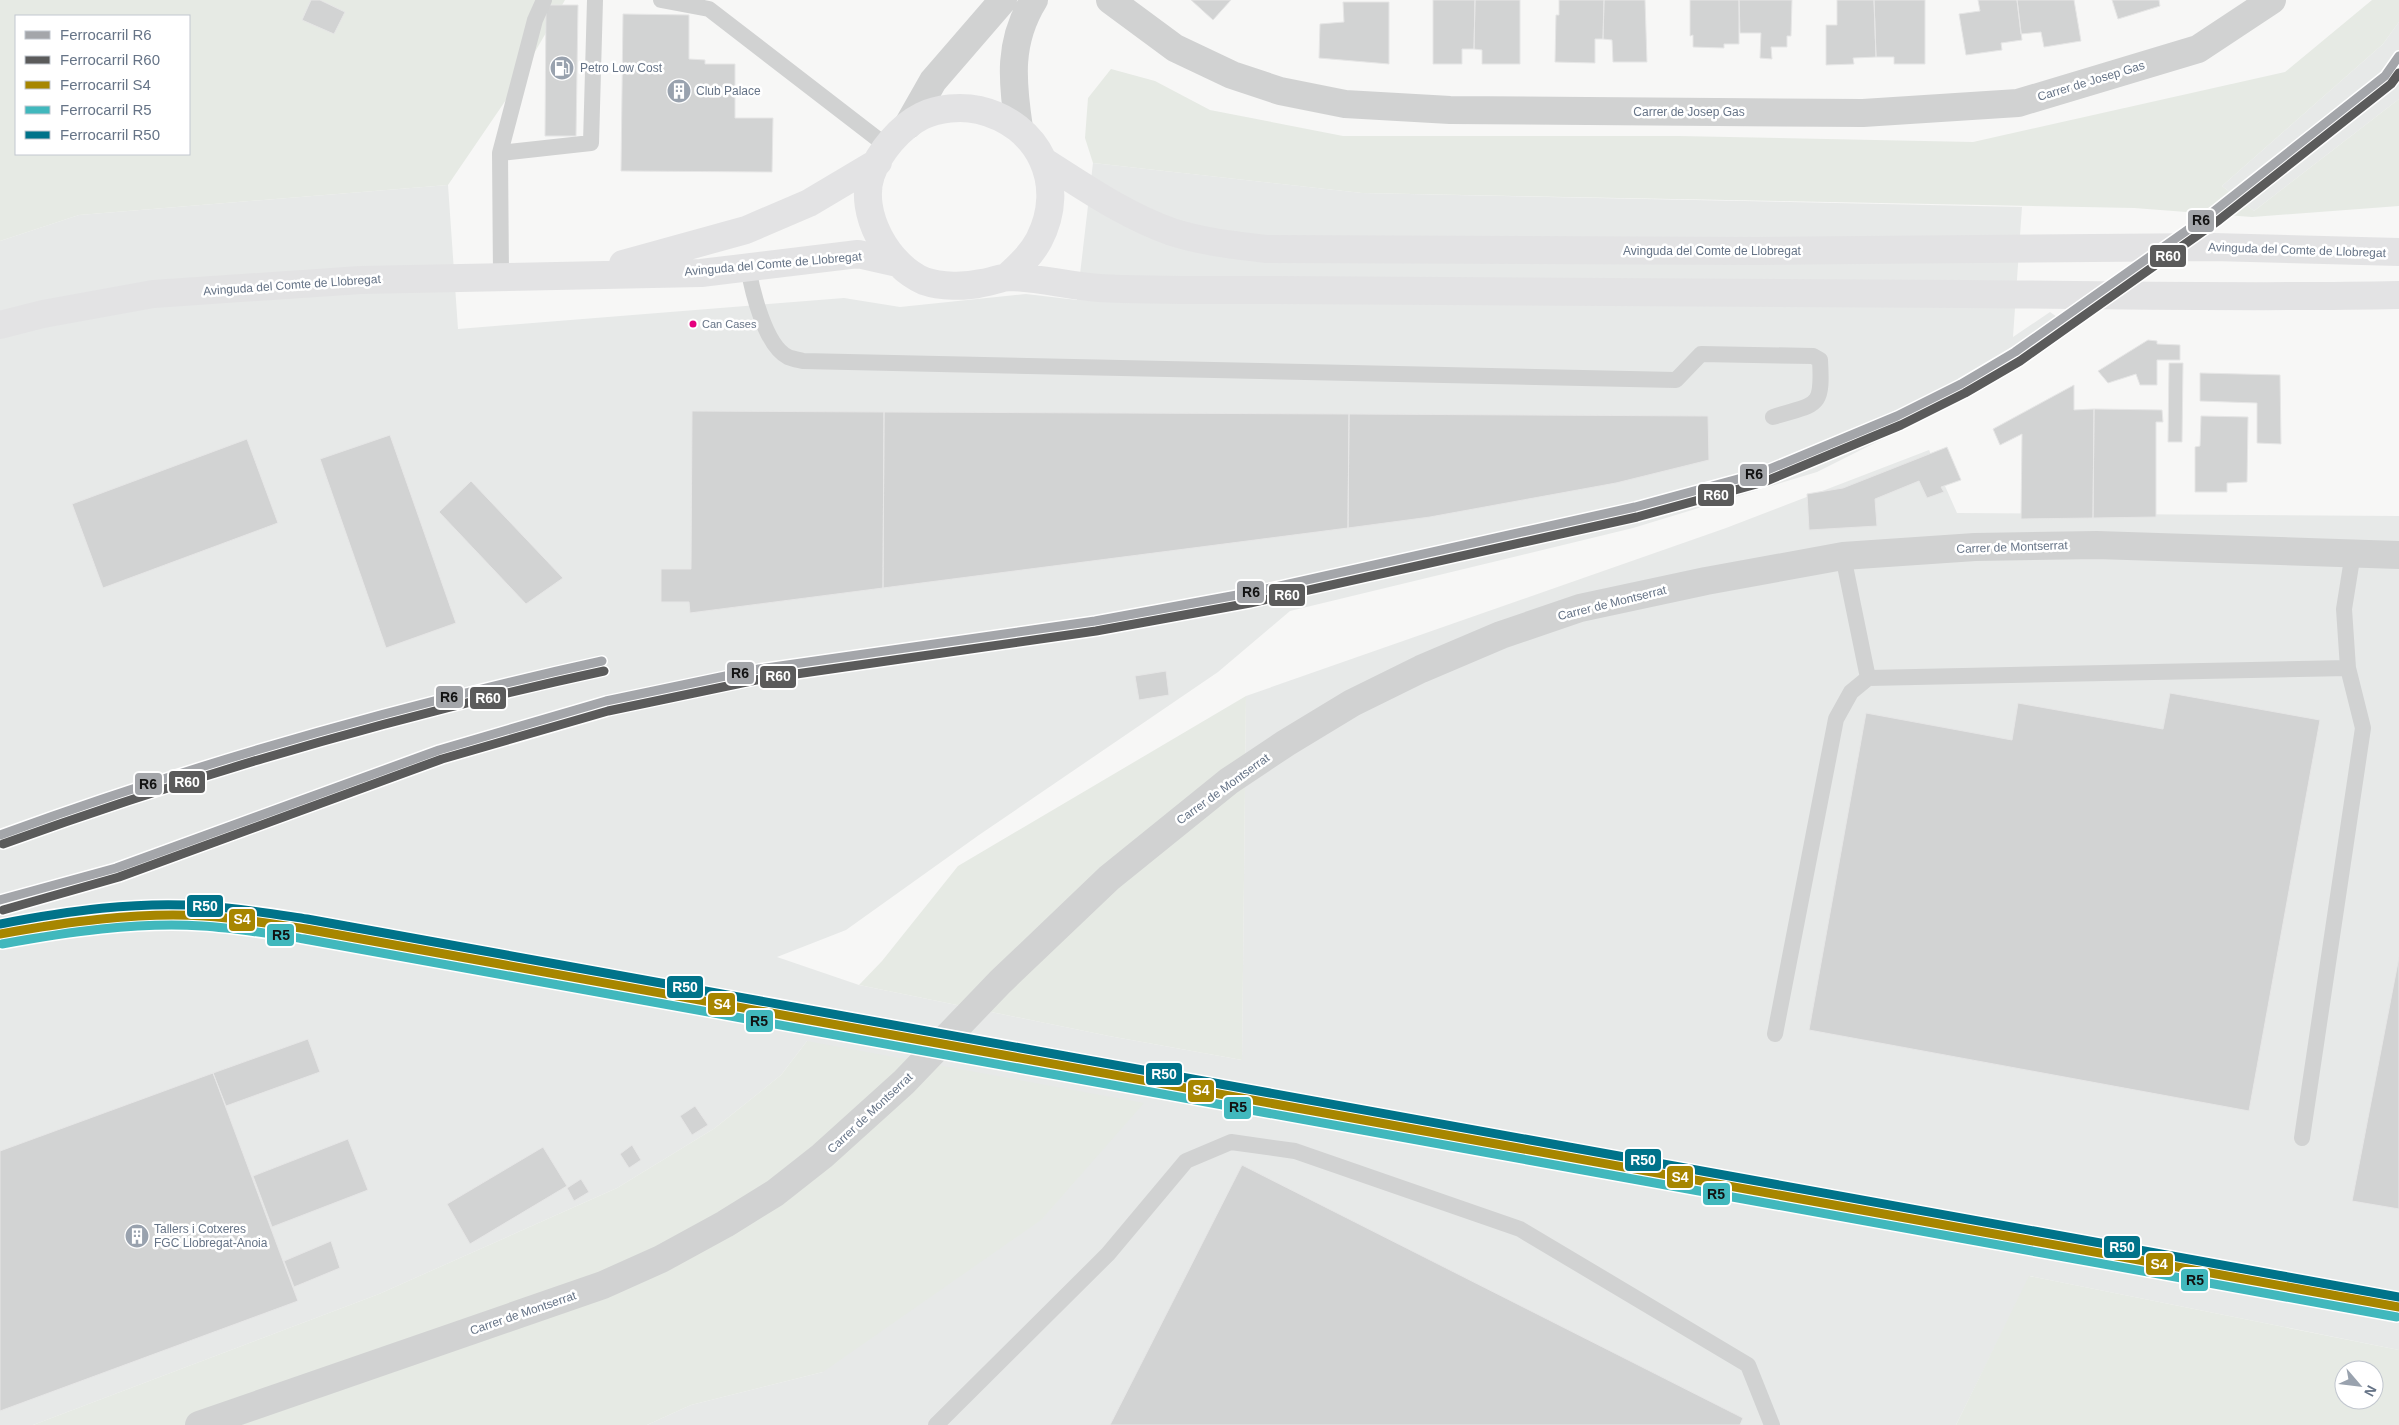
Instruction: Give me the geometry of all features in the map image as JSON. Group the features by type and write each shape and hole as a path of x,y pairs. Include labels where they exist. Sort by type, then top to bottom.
{"main road":[{"path":"1007,277 1023,263 1039,239 1048,212 1050,184 1045,162 1033,142 1019,128 997,114 966,108 934,111 908,125 883,154 870,177 868,203 875,229 898,263 927,282 951,285 980,284 1007,277 1096,288 1210,290 2253,296 2399,295"},
{"name":"Avinguda del Comte de Llobregat","path":"587,274 746,230 809,202 883,154"},
{"name":"Avinguda del Comte de Llobregat","path":"1045,162 1125,211 1172,232 1211,242 1266,249 1767,251 2212,247 2399,252"},
{"name":"Avinguda del Comte de Llobregat","path":"0,325 43,314 153,294 361,280 701,273 858,254 898,263"}],"street":[{"path":"908,125 933,81 1003,0"},
{"path":"1019,128 1012,82 1015,42 1034,0"},
{"name":"Carrer de Josep Gas","path":"1110,0 1175,48 1232,75 1280,91 1345,104 1450,110 1853,113 2018,103 2198,49 2272,0"},
{"name":"Carrer de Montserrat","path":"199,1425 578,1294 661,1259 725,1224 775,1193 822,1156 904,1082 1000,982 1109,878 1237,775 1352,703 1421,669 1501,635 1580,608 1706,581 1843,556 1975,547 2098,545 2399,555"}],"lane":[{"path":"501,276 500,153 535,20 544,0"},
{"path":"500,153 591,143 595,0"},
{"path":"661,0 709,9 883,154"},
{"path":"748,267 752,291 773,343 787,357 804,361 1676,380 1701,354 1813,356 1820,360 1822,388 1819,398 1813,404 1773,417"},
{"path":"2302,1138 2363,728 2348,668 2344,609 2353,553"},
{"path":"1843,556 1868,678"},
{"path":"1775,1034 1836,718 1851,692 1868,678 2348,668"},
{"path":"936,1425 1108,1254 1186,1161 1231,1142 1295,1151 1520,1229 1748,1365 1772,1425"}],"shaded area":[{"path":"0,0 565,0 514,88 448,185 79,215 0,241"},
{"path":"2372,0 2399,0 2399,22 2383,44 2222,186 2254,211 2399,99 2399,206 2252,217 2134,208 1362,193 1093,163 1085,138 1088,98 1111,69 1155,81 1210,110 1343,136 1679,136 1973,142 2285,72"},
{"path":"2399,22 2399,99 2254,211 2222,186 2383,44"},
{"path":"1093,163 1362,193 2022,207 2013,337 2050,312 2074,329 1992,384 1817,472 1633,528 1290,611 1218,672 979,835 846,930 777,957 859,985 1109,1036 1242,1060 1246,696 1726,528 1929,450 1957,513 2399,516 2399,1350 2030,1276 1956,1425 647,1425 691,1405 823,1372 807,1041 781,1075 715,1128 617,1188 379,1294 33,1425 0,1425 0,241 79,215 448,185 458,329 844,298 900,307 1026,294 1077,300"},
{"path":"1246,696 1242,1060 1109,1036 859,985 882,961 958,866"},
{"path":"807,1041 1144,1103 1041,1220 823,1372 691,1405 647,1425 33,1425 379,1294 617,1188 715,1128 781,1075"},
{"path":"2029,1276 2399,1350 2399,1425 1956,1425"}],"building":[{"path":"311,0 320,0 345,12 334,34 302,20"},
{"path":"1191,0 1231,0 1213,20"},
{"path":"1433,0 1475,0 1474,49 1462,49 1462,64 1433,64"},
{"path":"1475,0 1520,0 1520,64 1482,64 1482,50 1474,49"},
{"path":"1559,0 1604,0 1603,39 1595,39 1595,63 1555,62 1556,15 1559,15"},
{"path":"1604,0 1645,0 1647,62 1613,62 1612,40 1603,39"},
{"path":"1690,0 1739,0 1739,44 1724,44 1724,48 1693,47 1693,35 1690,36"},
{"path":"1739,0 1792,0 1791,36 1787,36 1787,47 1771,47 1772,59 1760,58 1761,33 1740,33"},
{"path":"1837,0 1874,0 1876,57 1853,58 1854,64 1826,65 1826,25 1837,25"},
{"path":"1874,0 1925,0 1925,64 1894,64 1894,57 1876,57"},
{"path":"1978,0 2017,0 2022,40 2001,43 2002,50 1966,55 1959,14 1980,11"},
{"path":"2017,0 2074,0 2081,41 2044,47 2041,32 2021,34"},
{"path":"2112,0 2159,0 2160,6 2118,19"},
{"path":"1343,2 1389,2 1389,64 1319,58 1320,24 1344,22"},
{"path":"546,5 578,5 576,136 545,136"},
{"name":"Club Palace","path":"623,14 689,15 689,59 705,60 705,64 735,64 735,118 773,118 772,172 621,171"},
{"path":"2148,340 2157,341 2157,344 2180,345 2180,360 2157,360 2157,385 2140,385 2136,374 2108,383 2098,371"},
{"path":"2169,363 2183,363 2182,442 2168,442"},
{"path":"2200,373 2280,375 2281,444 2257,443 2257,403 2200,401"},
{"path":"2074,385 2074,410 2094,409 2093,518 2021,519 2022,434 2000,445 1993,429"},
{"path":"2094,409 2162,410 2163,422 2156,422 2156,517 2093,518"},
{"path":"692,411 884,412 883,588 690,613 689,602 661,602 661,569 691,569"},
{"path":"884,412 1349,414 1348,528 883,588"},
{"path":"1349,414 1708,416 1709,460 1616,483 1430,517 1348,528"},
{"path":"2201,416 2248,417 2247,482 2227,483 2227,492 2195,492 2195,447 2200,446"},
{"path":"390,435 456,623 386,648 320,459"},
{"path":"247,439 278,523 103,588 72,504"},
{"path":"1947,447 1961,480 1941,487 1944,492 1927,498 1919,481 1875,499 1877,526 1809,530 1807,494 1843,488"},
{"path":"471,481 563,578 526,604 439,512"},
{"path":"1166,671 1169,695 1139,700 1135,676"},
{"path":"2170,693 2320,720 2249,1111 1809,1030 1866,713 2012,740 2018,703 2163,729"},
{"path":"2399,957 2399,1209 2352,1201"},
{"path":"308,1039 320,1072 226,1106 213,1073"},
{"name":"Tallers i Cotxeres FGC Llobregat-Anoia","path":"213,1073 298,1301 0,1411 0,1151"},
{"path":"695,1106 708,1125 692,1135 680,1116"},
{"path":"348,1139 368,1190 272,1227 253,1176"},
{"path":"632,1145 641,1160 629,1168 620,1154"},
{"path":"543,1147 567,1186 470,1244 447,1204"},
{"path":"1242,1165 1743,1418 1740,1425 1110,1425"},
{"path":"581,1179 589,1192 574,1201 567,1188"},
{"path":"331,1241 340,1268 294,1287 284,1261"}],"rail line":[{"name":"R6","path":"0,900 116,868 439,750 606,701 759,669 1095,621 1248,593 1635,507 1760,473 1897,416 1961,384 2015,352 2213,212 2385,76 2399,56"},
{"name":"R60","path":"3,910 119,877 442,759 608,711 761,679 1096,631 1250,603 1637,517 1764,482 1901,425 1965,393 2020,361 2219,220 2391,84 2399,73"},
{"name":"R6","path":"0,835 148,784 298,738 449,697 602,661"},
{"name":"R60","path":"3,844 151,793 301,747 376,726 604,671"},
{"name":"R50","path":"0,924 76,911 127,906 179,905 256,911 2399,1297"},
{"name":"S4","path":"0,934 76,922 153,915 217,917 255,921 2399,1307"},
{"name":"R5","path":"2,944 77,932 152,925 215,927 253,931 2397,1317"}],"place":[{"name":"Petro Low Cost","path":"562,68"},
{"name":"Club Palace","path":"679,91"},
{"name":"Can Cases","path":"693,324"},
{"name":"Tallers i Cotxeres FGC Llobregat-Anoia","path":"137,1236"}]}
